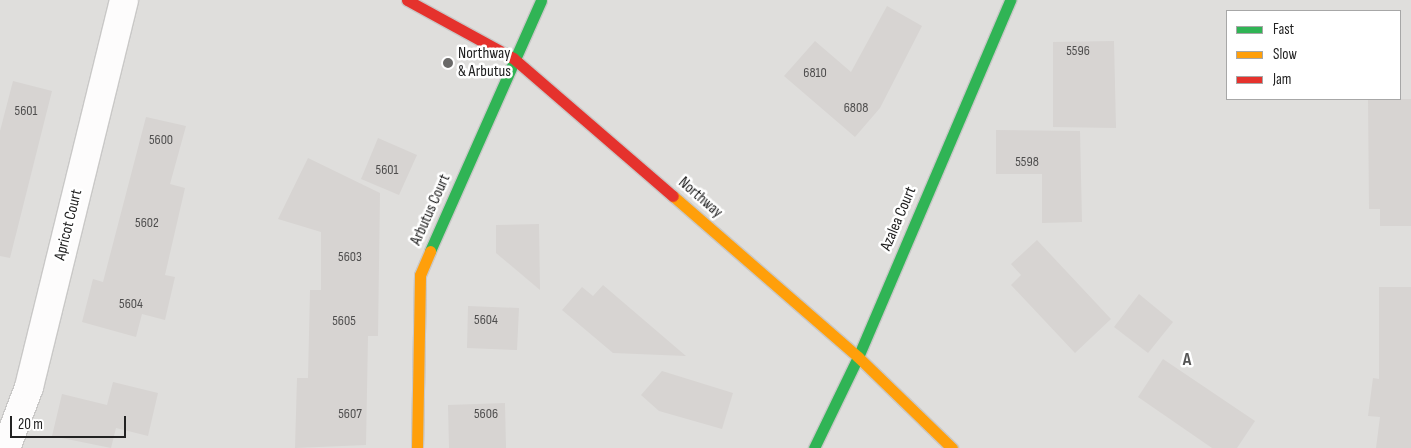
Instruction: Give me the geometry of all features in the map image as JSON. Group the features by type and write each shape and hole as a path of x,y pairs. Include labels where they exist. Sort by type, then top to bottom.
{"street":[{"name":"Apricot Court","path":"6,448 29,387 124,0"},
{"name":"Northway","path":"407,0 513,58 858,357 952,448"},
{"name":"Arbutus Court","path":"417,448 420,276 513,58 541,0"},
{"name":"Azalea Court","path":"814,448 858,357 1010,0"}],"shaded area":[{"path":"0,0 1411,0 1411,448 0,448"}],"building":[{"path":"887,6 922,26 880,108 855,137 784,76 815,41 851,72"},
{"path":"1114,41 1116,128 1053,127 1053,42"},
{"path":"13,81 52,91 10,258 0,256 0,131"},
{"path":"1411,99 1411,226 1380,226 1380,209 1369,209 1368,100"},
{"path":"146,117 186,126 170,184 185,188 165,275 175,277 165,320 142,314 136,337 82,322 93,279 103,282"},
{"path":"996,130 1080,131 1082,222 1042,223 1042,174 996,174"},
{"path":"378,138 417,155 399,195 361,179"},
{"path":"308,158 380,193 378,336 368,336 366,445 295,448 297,378 308,378 310,290 321,290 321,232 278,219"},
{"path":"539,224 540,290 496,253 496,225"},
{"path":"1037,240 1111,319 1075,353 1011,285 1021,275 1011,264"},
{"path":"603,285 686,356 613,353 562,310 582,287 593,296"},
{"path":"1379,287 1411,287 1411,448 1376,448 1380,417 1368,416 1373,378 1379,379"},
{"path":"1139,294 1173,322 1148,353 1114,327"},
{"path":"468,306 519,308 517,350 467,348"},
{"path":"1163,359 1255,421 1237,448 1212,448 1138,397"},
{"path":"662,371 733,393 722,429 659,411 641,395"},
{"path":"113,382 158,393 148,436 116,428 111,448 52,436 62,394 107,405"},
{"path":"505,403 506,448 449,448 448,405"}],"traffic: fast":[{"path":"430,251 541,0"},
{"path":"814,448 858,357 1010,0"}],"traffic: slow":[{"path":"673,196 858,357 952,448"},
{"path":"417,448 420,275 430,251"}],"traffic: jam":[{"path":"407,0 513,58 673,196"}],"place":[{"name":"Northway & Arbutus","path":"448,63"}],"district":[{"name":"A","path":"1187,360"}]}
